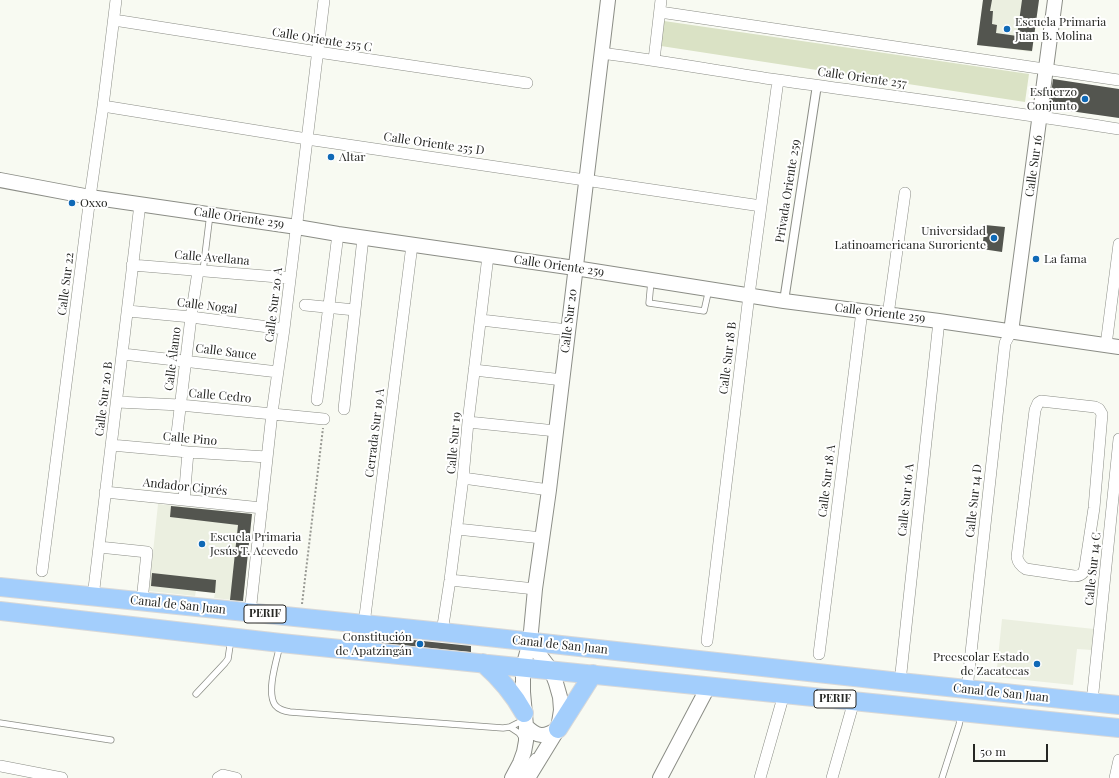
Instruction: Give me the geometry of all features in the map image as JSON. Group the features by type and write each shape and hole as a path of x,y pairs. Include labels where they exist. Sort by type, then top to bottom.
{"main road":[{"name":"Canal de San Juan","path":"0,587 442,632 900,682 968,682 1119,705"},
{"name":"Canal de San Juan","path":"0,611 281,643 1119,728"},
{"path":"483,663 502,681 518,701 525,720"},
{"path":"558,729 593,674"}],"street":[{"name":"Calle Sur 22","path":"42,571 116,0"},
{"name":"Calle Sur 20 A","path":"250,612 272,413 284,329 324,0"},
{"name":"Calle Sur 20","path":"512,778 520,763 526,742 523,667 530,642 535,589 563,380 575,268 608,0"},
{"path":"654,60 661,0"},
{"name":"Calle Sur 16","path":"1011,332 1055,0"},
{"path":"660,12 1119,80"},
{"name":"Calle Oriente 255 C","path":"114,20 527,83"},
{"name":"Calle Oriente 257","path":"602,53 1119,129"},
{"name":"Calle Sur 18 B","path":"707,641 749,295 778,80"},
{"name":"Privada Oriente 259","path":"784,300 816,85"},
{"name":"Calle Oriente 255 D","path":"103,106 307,139 761,206"},
{"name":"Calle Oriente 259","path":"0,180 90,197 575,268 651,281 1112,346"},
{"path":"888,315 905,193"},
{"name":"Calle Sur 20 B","path":"93,597 140,204"},
{"path":"317,400 338,234"},
{"path":"344,409 363,238"},
{"path":"1112,346 1119,244"},
{"name":"Cerrada Sur 19 A","path":"364,624 412,245"},
{"name":"Calle Sur 19","path":"442,632 464,478 468,422 488,256"},
{"name":"Calle Avellana","path":"132,265 290,278"},
{"name":"Calle Álamo","path":"176,450 191,316 201,271"},
{"path":"305,304 355,310"},
{"name":"Calle Nogal","path":"128,311 191,316 284,329"},
{"name":"Calle Sur 18 A","path":"819,654 862,311"},
{"path":"481,320 568,330"},
{"name":"Calle Sur 16 A","path":"900,682 938,321"},
{"name":"Calle Sur 14 D","path":"968,682 1005,343 1011,332"},
{"name":"Calle Sauce","path":"123,354 186,360 278,372"},
{"path":"474,370 563,380"},
{"path":"1044,401 1096,407 1101,411 1103,418 1094,508 1085,567 1082,574 1074,576 1026,569 1020,564 1018,556 1035,410 1038,403 1044,401"},
{"name":"Calle Cedro","path":"117,402 180,405 324,418"},
{"path":"468,422 556,431"},
{"name":"Calle Sur 14 C","path":"1092,702 1119,439"},
{"name":"Calle Pino","path":"111,446 267,457"},
{"path":"184,500 188,452"},
{"path":"464,478 549,490"},
{"name":"Andador Ciprés","path":"105,492 262,508"},
{"path":"1094,508 1112,512"},
{"path":"457,529 542,538"},
{"path":"99,547 147,552 142,601"},
{"path":"450,580 535,589"},
{"path":"528,778 558,729 561,710 560,697 551,670 530,642"},
{"path":"660,778 708,686"},
{"path":"760,778 784,694"},
{"path":"832,778 854,701"},
{"path":"525,720 532,732 539,735 548,734 558,729"},
{"path":"1115,778 1119,760"},
{"path":"0,766 62,778"},
{"path":"218,778 223,775 236,778"}],"lane":[{"name":"Calle Álamo","path":"201,271 210,214"},
{"path":"651,281 649,304 704,311 709,289"},
{"path":"196,694 225,664 228,659 232,637"},
{"path":"281,643 272,679 272,696 275,705 282,710 503,728 510,727 525,720"},
{"path":"942,778 959,725 961,712"},
{"path":"0,723 111,740"},
{"path":"510,727 519,733 526,742 529,752 529,763"},
{"path":"519,778 529,763 558,729"}],"path":[{"path":"301,618 324,418"}],"shaded area":[{"name":"Escuela Primaria Juan B. Molina","path":"983,0 1039,0 1032,52 977,45"},
{"name":"Escuela Primaria Jesús T. Acevedo","path":"158,504 252,514 243,601 214,598 215,593 196,591 195,596 149,591"},
{"name":"Preescolar Estado de Zacatecas","path":"1002,619 1094,629 1092,650 1077,649 1073,685 996,677"}],"green space":[{"path":"664,21 1029,74 1025,102 661,46"}],"building":[{"name":"Escuela Primaria Juan B. Molina","path":"983,0 992,0 990,11 993,11 992,24 997,25 996,33 1017,36 1022,0 1039,0 1032,51 977,45"},
{"name":"Esfuerzo Conjunto","path":"1053,79 1119,89 1119,118 1049,108"},
{"name":"Universidad Latinoamericana Suroriente","path":"985,225 1005,227 1002,252 982,249"},
{"path":"171,506 252,514 243,601 230,600 238,525 170,517"},
{"path":"152,573 216,580 215,593 151,586"},
{"path":"374,636 471,646 471,652 373,642"}],"place":[{"name":"Escuela Primaria Juan B. Molina","path":"1007,29"},
{"name":"Esfuerzo Conjunto","path":"1085,99"},
{"name":"Altar","path":"331,157"},
{"name":"Oxxo","path":"72,203"},
{"name":"Universidad Latinoamericana Suroriente","path":"994,238"},
{"name":"La fama","path":"1036,259"},
{"name":"Escuela Primaria Jesús T. Acevedo","path":"202,544"},
{"name":"Constitución de Apatzingán","path":"420,644"},
{"name":"Preescolar Estado de Zacatecas","path":"1037,664"}]}
